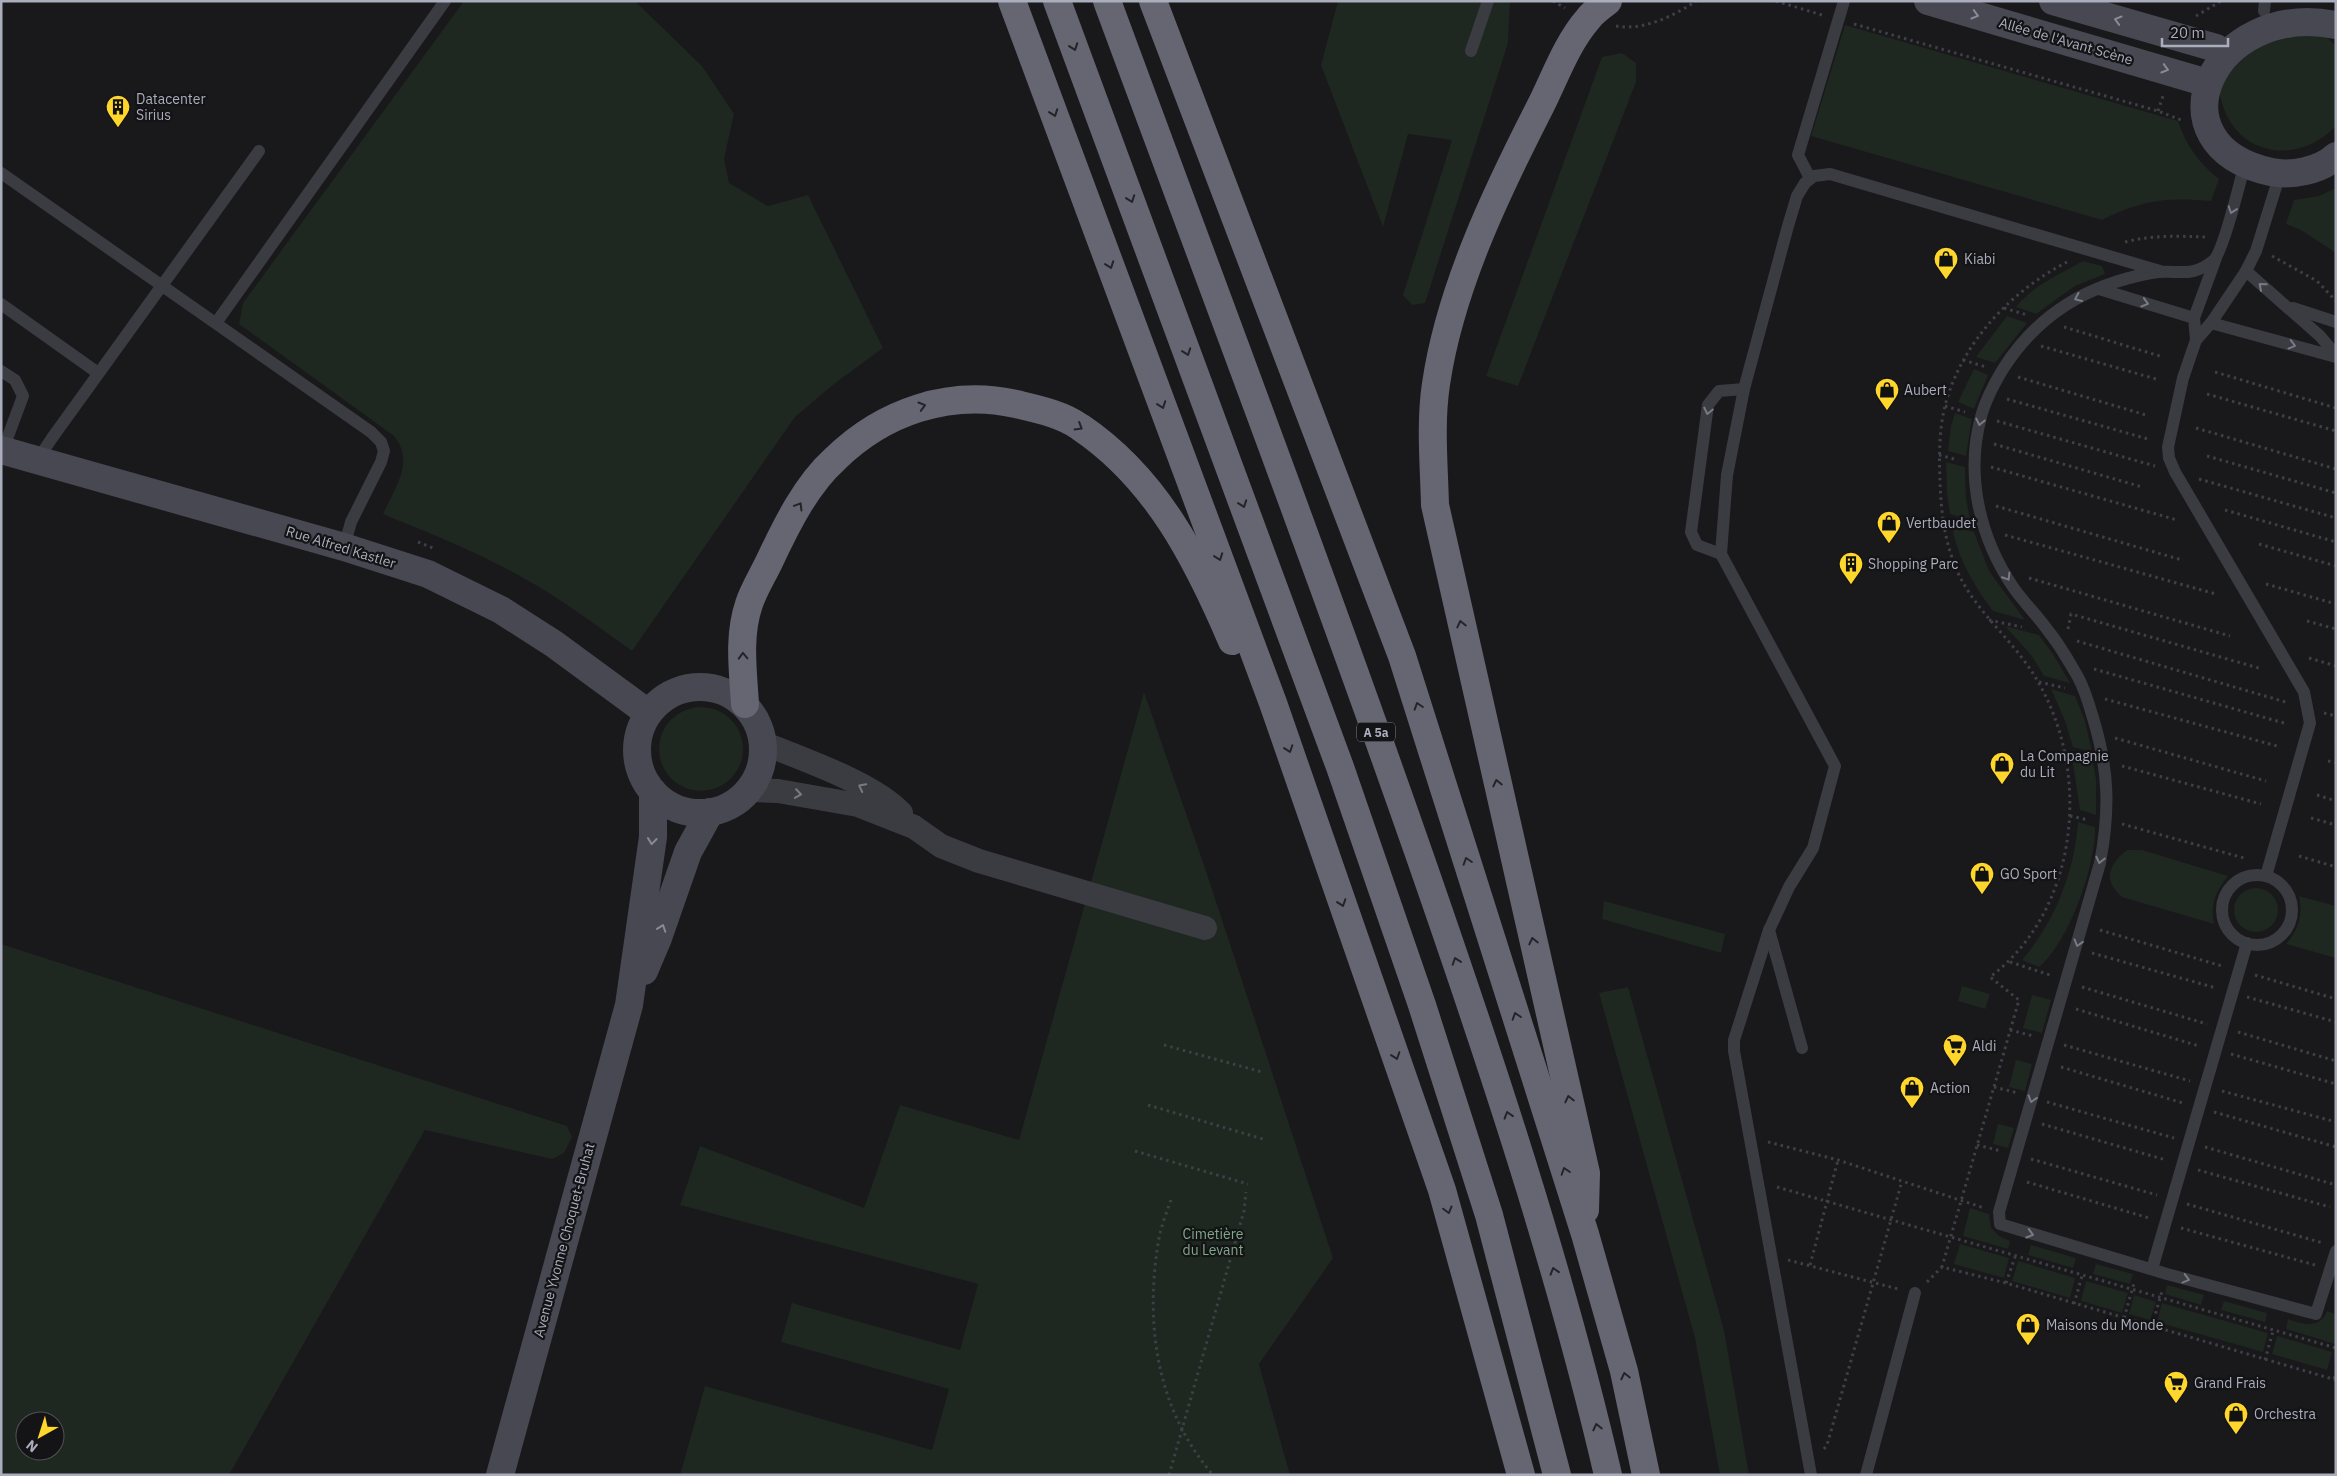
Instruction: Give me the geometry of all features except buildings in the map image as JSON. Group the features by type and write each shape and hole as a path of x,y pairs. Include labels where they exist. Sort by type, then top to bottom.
{"highway":[{"path":"1012,1 1273,703 1442,1190 1521,1475"},
{"path":"1057,1 1337,758 1419,996 1489,1215 1557,1475"},
{"name":"A 5a","path":"1107,1 1382,747 1495,1074 1583,1365 1608,1475"},
{"path":"1153,1 1402,656 1585,1234 1624,1371 1646,1475"},
{"path":"1585,1234 1586,1173 1435,505 1433,448 1436,385 1448,330 1466,272 1512,161 1570,47 1588,18 1608,1"},
{"path":"745,704 742,638 749,604 780,538 807,493 834,459 870,430 919,406 951,400 997,400 1040,410 1079,426 1124,462 1161,506 1192,553 1246,674 1273,703"}],"street":[{"name":"Allée de l'Avant Scène","path":"1928,1 2204,82"},
{"path":"2053,1 2216,48"},
{"path":"2336,25 2319,15 2300,9 2279,9 2265,6 2231,30 2216,48 2208,65 2204,82 2205,105 2215,132 2228,149 2245,163 2280,174 2306,171 2336,156"},
{"name":"Rue Alfred Kastler","path":"8,452 344,547 428,574 501,610 554,644 648,714"},
{"path":"705,687 726,692 745,704 757,722 763,743 761,768 750,790 725,808 710,812 683,810 670,805 653,792 642,774 637,753 639,732 648,714 664,698 684,689 705,687"},
{"path":"763,743 868,790 893,805 914,828"},
{"path":"750,790 778,791 858,806 914,828 941,846 979,861 1204,928"},
{"name":"Avenue Yvonne Choquet-Bruhat","path":"500,1475 629,1005 653,837 653,792"},
{"name":"Avenue Yvonne Choquet-Bruhat","path":"629,1005 658,938 688,852 710,812"}],"lane":[{"path":"216,323 445,1"},
{"path":"1471,51 1488,1"},
{"path":"1810,178 1798,155 1844,1"},
{"path":"42,462 44,450 259,151"},
{"path":"2245,163 2222,240 2194,318 2196,340 2169,434 2169,458 2175,472 2304,692 2309,708 2310,723 2266,876"},
{"path":"1,173 371,432 381,442 384,450 382,462 351,522 344,547"},
{"path":"1810,1469 1734,1051 1734,1040 1769,930 1789,886 1813,848 1835,766 1721,554 1727,475 1744,389 1797,196 1810,178 1822,173 1830,174 2160,271 2186,274 2201,268 2216,258"},
{"path":"2196,340 2211,323 2246,271 2256,251 2280,174"},
{"path":"2160,271 2136,276 2099,289 2070,302 2043,320 2015,351 2002,372 1981,417 1975,466 1976,492 1983,528 1997,562 2014,589 2051,634 2078,678 2085,693 2105,761 2108,792 2107,824 2100,862 1999,1212 2000,1224 2167,1274 2316,1314 2336,1251"},
{"path":"2246,271 2320,336 2336,356"},
{"path":"2099,289 2194,318"},
{"path":"1,304 98,373"},
{"path":"2287,306 2336,322"},
{"path":"2211,323 2336,356"},
{"path":"1,371 15,380 22,396 7,439 8,452"},
{"path":"1721,554 1697,545 1691,532 1708,405 1719,391 1744,389"},
{"path":"2246,876 2266,876 2280,883 2287,892 2291,902 2291,919 2283,934 2274,941 2263,945 2247,943 2231,934 2225,924 2223,901 2228,890 2246,876"},
{"path":"1769,930 1802,1048"},
{"path":"2152,1269 2247,943"},
{"path":"1866,1475 1915,1293"}],"path":[{"path":"1776,1 2158,111 2181,119 2183,126"},
{"path":"1990,977 2010,962 2037,926 2046,908 2060,871 2069,832 2071,796 2068,765 2062,736 2049,703 2031,669 1972,599 1960,576 1950,550 1941,518 1939,455 1945,406 1963,360 2004,308 2036,280 2066,262 2093,251 2141,238 2172,236 2222,240"},
{"path":"2256,251 2276,258 2316,280 2336,301"},
{"path":"2043,320 2163,357"},
{"path":"2038,345 2156,379"},
{"path":"2002,372 2146,414"},
{"path":"2215,372 2336,408"},
{"path":"2207,394 2336,431"},
{"path":"2002,397 2148,439"},
{"path":"1945,406 1981,417"},
{"path":"1993,428 1997,413"},
{"path":"1994,421 2336,518"},
{"path":"2196,428 2336,469"},
{"path":"1990,442 2142,487"},
{"path":"2207,456 2336,493"},
{"path":"1987,473 1987,466 1992,467 2177,520"},
{"path":"1990,505 2182,560"},
{"path":"2225,510 2336,542"},
{"path":"1941,518 1983,528"},
{"path":"2002,541 2000,534 2216,594"},
{"path":"2259,544 2336,566"},
{"path":"2019,575 2230,636"},
{"path":"2266,584 2336,604"},
{"path":"2074,645 2066,633 2071,614 2262,670"},
{"path":"1989,620 2070,639 2336,716"},
{"path":"2308,620 2336,629"},
{"path":"2309,658 2336,666"},
{"path":"2086,666 2284,723"},
{"path":"2102,702 2100,697 2276,746"},
{"path":"2112,737 2266,781"},
{"path":"2105,761 2261,804"},
{"path":"2328,761 2336,763"},
{"path":"2317,796 2336,801"},
{"path":"2311,818 2336,825"},
{"path":"2107,824 2129,824 2244,858"},
{"path":"2300,856 2336,867"},
{"path":"2100,930 2225,967 2224,972"},
{"path":"2090,952 2219,988"},
{"path":"2010,962 2066,980 2083,988 2208,1024"},
{"path":"2252,980 2254,974 2336,998"},
{"path":"2216,998 2221,983"},
{"path":"2244,1006 2249,991"},
{"path":"2247,996 2336,1022"},
{"path":"2076,1009 2202,1047"},
{"path":"2207,1030 2211,1015"},
{"path":"2235,1038 2240,1023"},
{"path":"2010,1030 2049,1040"},
{"path":"2237,1032 2336,1061"},
{"path":"2200,1056 2204,1041"},
{"path":"1164,1045 1262,1072"},
{"path":"2228,1063 2232,1049"},
{"path":"2231,1054 2336,1084"},
{"path":"2061,1067 2186,1104"},
{"path":"2190,1088 2194,1073"},
{"path":"1994,1087 2175,1139"},
{"path":"2219,1096 2220,1090"},
{"path":"2183,1113 2187,1099"},
{"path":"1148,1105 1263,1139"},
{"path":"2212,1120 2216,1106"},
{"path":"2214,1112 2336,1147"},
{"path":"2042,1124 2169,1161 2171,1156"},
{"path":"2174,1144 2178,1130"},
{"path":"1750,1138 1838,1160 1999,1212"},
{"path":"2202,1153 2206,1138"},
{"path":"1977,1145 2016,1155"},
{"path":"2204,1147 2336,1185"},
{"path":"1135,1151 1248,1184"},
{"path":"1810,1265 1838,1160"},
{"path":"2195,1178 2199,1164"},
{"path":"2197,1170 2330,1207"},
{"path":"1758,1181 2015,1257 2336,1348"},
{"path":"1810,1469 1827,1445 1902,1181"},
{"path":"2027,1182 2152,1219 2154,1213"},
{"path":"2157,1202 2162,1187"},
{"path":"1169,1475 1244,1211 1246,1192"},
{"path":"2186,1210 2190,1196"},
{"path":"1171,1200 1158,1243 1153,1329 1159,1371 1170,1406 1182,1430 1213,1475"},
{"path":"2178,1237 2182,1222"},
{"path":"2181,1228 2316,1266"},
{"path":"1772,1257 1810,1265 1915,1293 1942,1267"},
{"path":"2006,1283 2015,1257"},
{"path":"2124,1318 2139,1265"},
{"path":"2152,1326 2167,1274"},
{"path":"2074,1304 2082,1276"},
{"path":"2265,1360 2273,1331"},
{"path":"2334,1379 2336,1372"}],"green space":[{"path":"464,1 635,1 702,66 734,114 724,159 729,183 768,206 808,195 883,348 834,384 795,417 632,651 539,587 455,544 383,514 401,475 403,465 403,455 394,436 239,324 243,303"},
{"path":"1338,1 1510,1 1508,43 1425,303 1412,305 1403,295 1452,140 1408,134 1383,227 1321,65"},
{"path":"1845,25 2178,121 2194,153 2205,167 2219,179 2211,201 2181,199 2142,204 2102,220 1811,136"},
{"path":"2319,30 2336,46 2336,126 2323,137 2308,145 2292,150 2262,147 2248,140 2236,129 2226,114 2219,84 2225,65 2237,41"},
{"path":"1622,53 1636,63 1636,82 1518,386 1486,376 1602,57"},
{"path":"2336,188 2336,253 2301,230 2286,224 2294,200 2319,196"},
{"path":"2083,261 2102,266 2105,274 2075,286 2036,314 2016,307 2038,287"},
{"path":"2007,316 2027,323 1995,363 1976,357"},
{"path":"1974,369 1988,375 1974,409 1958,402"},
{"path":"1955,413 1972,419 1966,456 1948,451 1951,426"},
{"path":"1946,462 1965,467 1966,498 1970,520 1950,514"},
{"path":"1952,526 1974,532 1989,571 2025,620 1993,611 1967,571 1954,538"},
{"path":"2005,626 2039,635 2070,683 2044,676 2031,655"},
{"path":"2051,689 2075,696 2085,721 2092,752 2073,747 2065,721"},
{"name":"Cimetière du Levant","path":"1144,692 1207,874 1333,1258 1259,1364 1290,1475 680,1475 705,1386 932,1450 949,1389 781,1342 792,1303 960,1350 978,1284 680,1205 700,1146 864,1208 900,1105 1019,1140"},
{"path":"701,707 717,710 731,719 740,733 743,749 740,765 731,779 717,788 701,791 685,788 671,779 662,765 659,749 662,733 671,719 685,710"},
{"path":"2072,758 2093,763 2096,779 2096,815 2080,810"},
{"path":"2078,822 2095,827 2091,862 2086,882 2061,940 2039,967 2022,960 2044,929 2061,896 2072,860"},
{"path":"2127,850 2142,850 2228,876 2215,898 2213,910 2214,924 2122,897 2112,884 2110,872 2116,861"},
{"path":"2256,888 2268,892 2274,898 2278,910 2274,922 2268,928 2256,932 2244,928 2238,922 2234,910 2238,898 2244,892"},
{"path":"2299,896 2336,906 2336,958 2286,944 2299,922"},
{"path":"1604,901 1725,934 1721,953 1602,919"},
{"path":"1,944 567,1126 572,1137 564,1153 552,1159 425,1130 229,1475 1,1475"},
{"path":"1962,986 1990,994 1985,1009 1958,1001"},
{"path":"1628,987 1724,1330 1749,1475 1720,1475 1695,1338 1599,993"},
{"path":"2032,995 2051,1000 2042,1033 2023,1028"},
{"path":"2016,1060 2032,1064 2025,1091 2009,1087"},
{"path":"1998,1124 2014,1128 2008,1148 1993,1144"},
{"path":"1970,1208 1989,1214 1991,1228 1999,1236 2010,1241 2008,1249 1963,1236"},
{"path":"1960,1244 2009,1258 2004,1278 1954,1264"},
{"path":"2031,1245 2076,1258 2073,1268 2028,1255"},
{"path":"2018,1261 2075,1278 2070,1298 2012,1281"},
{"path":"2096,1264 2133,1274 2130,1284 2093,1274"},
{"path":"2086,1281 2128,1293 2122,1313 2081,1301"},
{"path":"2167,1285 2204,1295 2201,1305 2165,1294"},
{"path":"2134,1295 2156,1302 2150,1320 2129,1314"},
{"path":"2224,1301 2267,1313 2265,1322 2221,1310"},
{"path":"2162,1303 2268,1333 2263,1352 2157,1322"},
{"path":"2327,1311 2336,1314 2335,1344 2286,1329 2288,1319 2305,1324 2315,1323 2324,1317"},
{"path":"2277,1336 2332,1352 2327,1370 2272,1354"}],"place":[{"name":"Datacenter Sirius","path":"118,128"},
{"name":"Kiabi","path":"1946,280"},
{"name":"Aubert","path":"1887,411"},
{"name":"Vertbaudet","path":"1889,544"},
{"name":"Shopping Parc","path":"1851,585"},
{"name":"La Compagnie du Lit","path":"2002,785"},
{"name":"GO Sport","path":"1982,895"},
{"name":"Aldi","path":"1955,1067"},
{"name":"Action","path":"1912,1109"},
{"name":"Maisons du Monde","path":"2028,1346"},
{"name":"Grand Frais","path":"2176,1404"},
{"name":"Orchestra","path":"2236,1435"}]}
